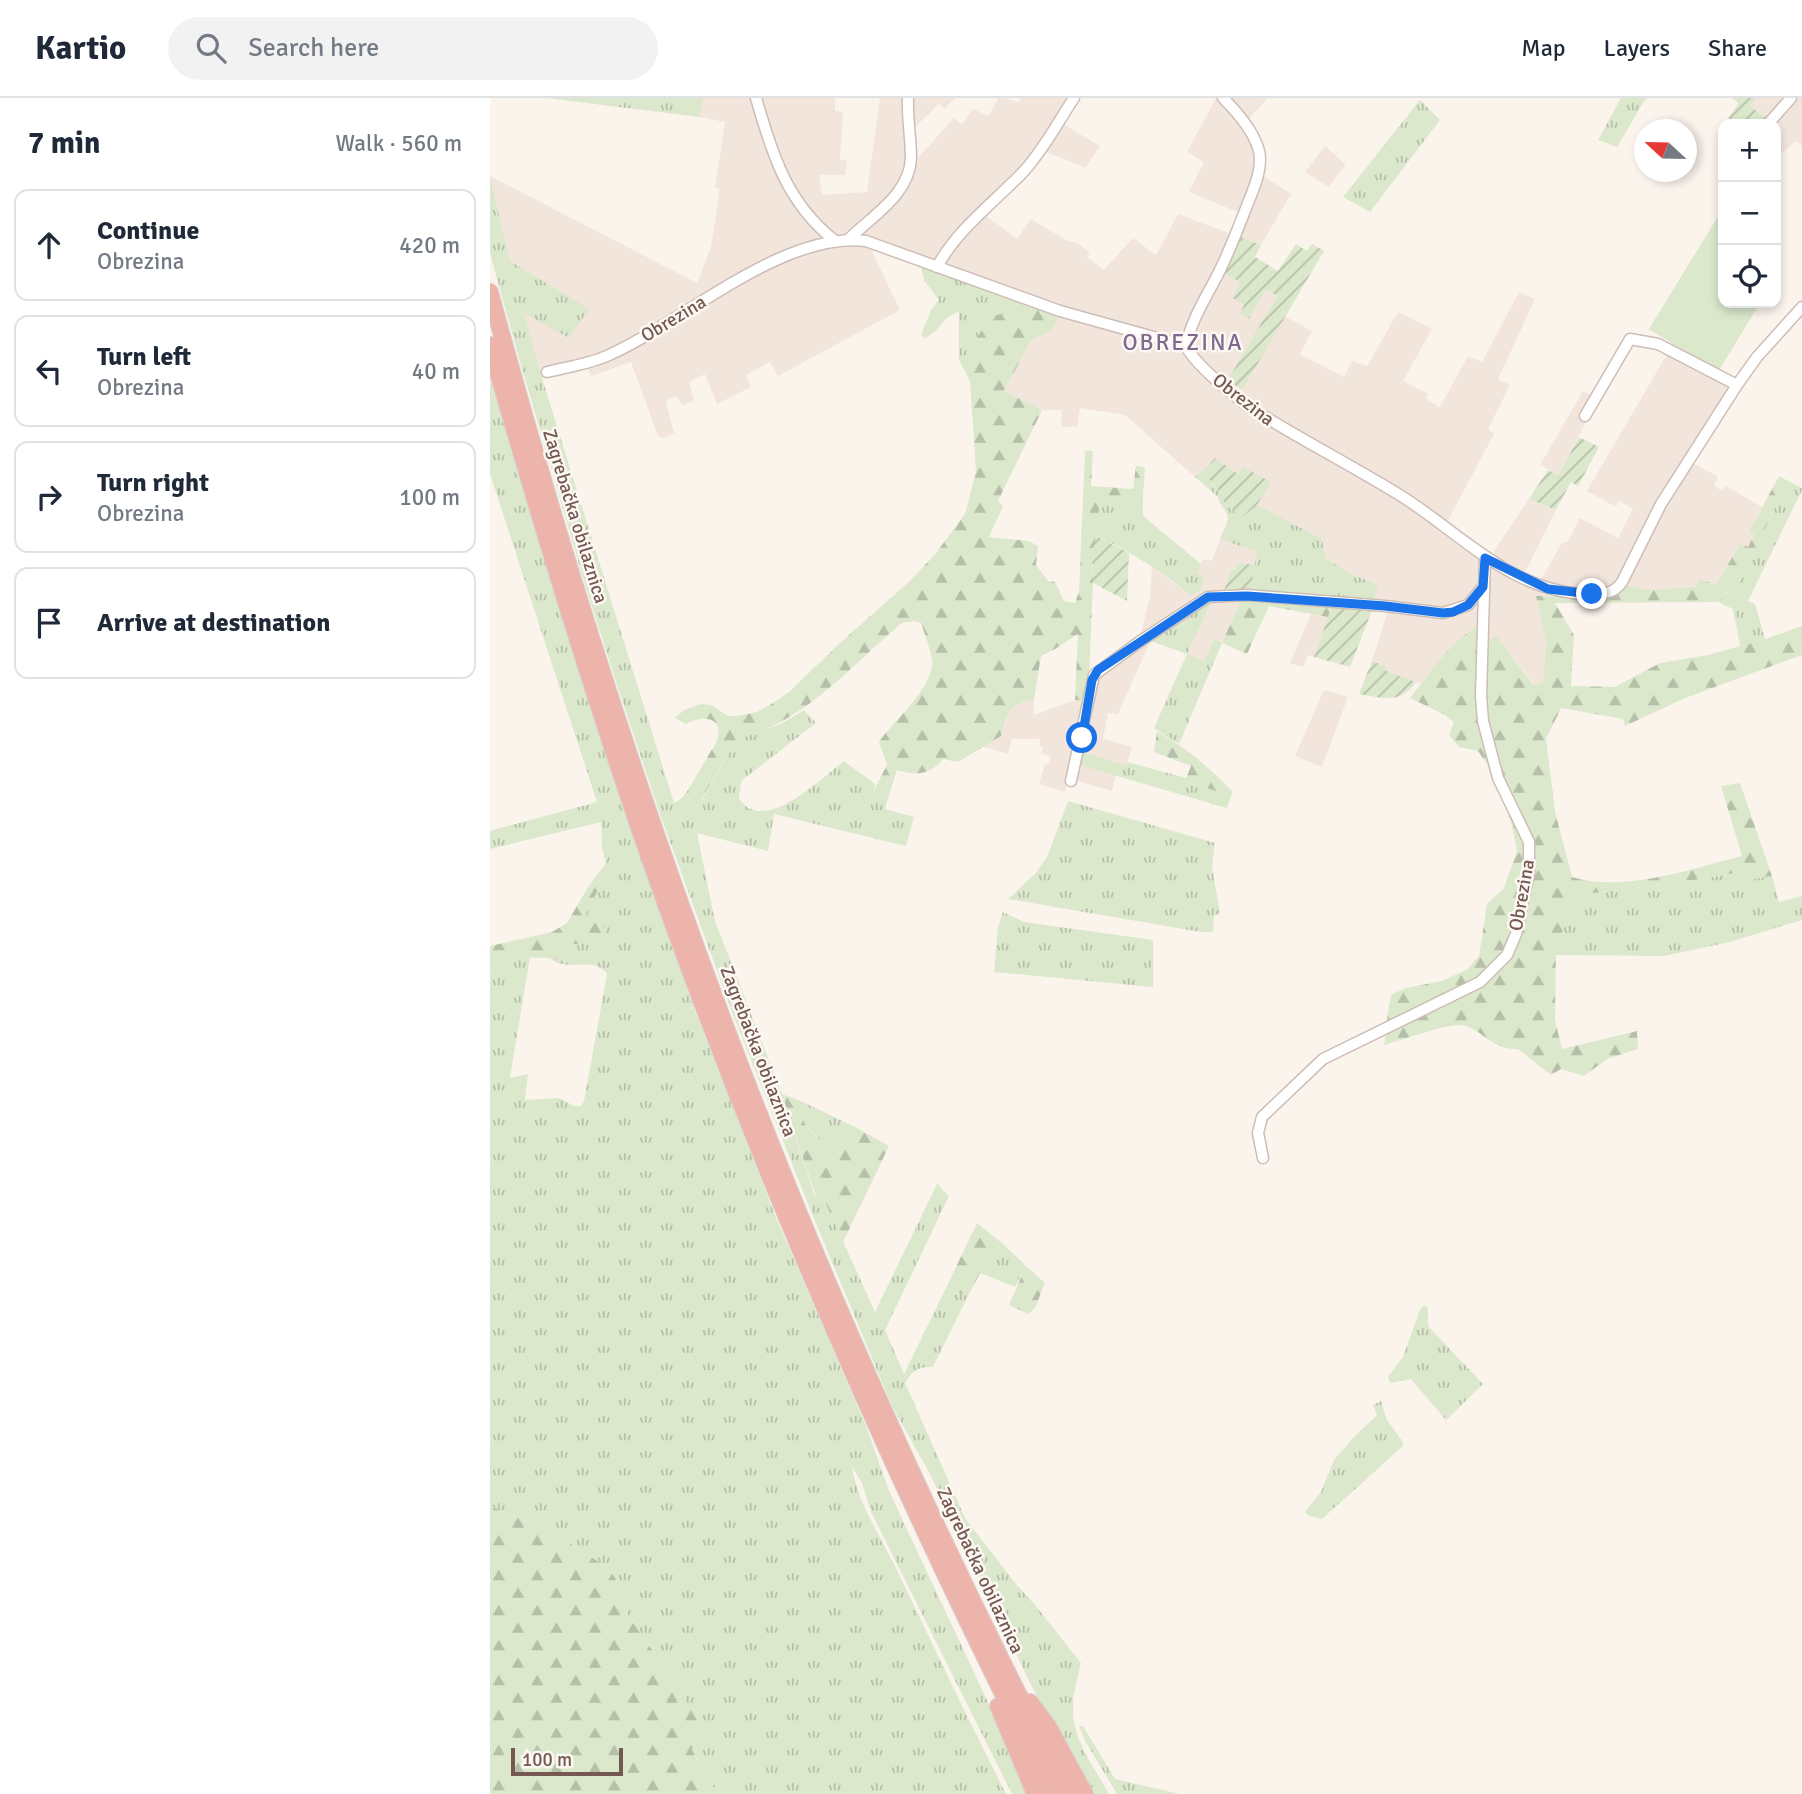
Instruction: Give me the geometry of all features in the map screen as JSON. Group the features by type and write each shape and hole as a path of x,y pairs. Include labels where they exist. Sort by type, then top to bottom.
{"highway":[{"name":"Zagrebačka obilaznica","path":"490,292 530,437 599,663 695,943 790,1190 841,1312 946,1547 1069,1794"},
{"name":"Zagrebačka obilaznica","path":"490,345 590,681 651,862 721,1052 832,1326 897,1473 987,1664 1053,1794"},
{"path":"987,1664 986,1677 1035,1794"},
{"path":"1012,1683 1022,1688 1048,1726 1084,1794"}],"street":[{"path":"757,98 782,177 816,225 834,240"},
{"path":"849,239 896,196 906,179 911,157 908,98"},
{"path":"937,267 950,246 1026,168 1074,98"},
{"path":"1186,346 1196,316 1245,212 1259,170 1259,151 1253,136 1223,98"},
{"path":"1772,119 1791,98"},
{"name":"Obrezina","path":"547,372 607,356 749,274 804,250 834,240 849,239 874,243 1060,311 1186,346 1230,392 1250,407 1400,495 1485,558 1548,589 1576,594 1614,592 1622,582 1661,504 1737,385 1757,357 1802,307"},
{"path":"1585,416 1630,339 1658,344 1737,385"},
{"name":"Obrezina","path":"1263,1158 1258,1133 1262,1117 1316,1066 1346,1047 1480,982 1507,954 1516,934 1529,873 1529,842 1499,778 1484,729 1480,696 1485,558"},
{"path":"1071,781 1094,676 1128,649 1208,597 1247,596 1443,613 1468,605 1483,587"}],"shaded area":[{"path":"703,98 835,98 835,111 843,112 840,160 847,160 845,175 819,175 822,195 867,192 880,98 955,98 944,109 939,104 913,129 916,160 954,118 962,124 973,109 989,116 998,98 1018,103 1021,98 1077,98 1061,123 1100,146 1085,168 1044,151 985,215 1017,239 1031,219 1068,241 1078,243 1090,253 1087,257 1104,270 1133,238 1156,255 1178,214 1231,234 1240,213 1189,192 1204,162 1187,152 1216,98 1268,98 1245,123 1262,175 1291,194 1261,245 1238,236 1241,282 1249,319 1266,289 1277,296 1229,380 1242,390 1284,316 1312,331 1300,354 1344,377 1352,361 1367,366 1398,312 1432,329 1403,381 1428,394 1426,399 1440,407 1468,356 1482,362 1519,292 1535,299 1498,379 1510,385 1488,429 1494,434 1446,524 1490,557 1529,499 1556,510 1525,572 1540,582 1561,544 1568,541 1580,518 1618,538 1633,509 1619,501 1616,507 1587,491 1673,344 1741,384 1692,462 1718,477 1714,486 1722,491 1726,486 1762,507 1750,531 1754,534 1747,548 1740,544 1716,585 1699,579 1695,587 1647,590 1626,585 1620,593 1611,597 1536,596 1546,641 1543,682 1535,685 1511,655 1480,643 1477,626 1466,633 1421,684 1385,671 1386,667 1372,661 1388,611 1373,602 1378,585 1347,572 1326,558 1322,539 1259,507 1257,505 1270,483 1238,474 1215,458 1195,477 1125,415 1080,408 1077,427 1061,427 1062,410 1042,410 1004,391 1031,340 1052,331 1028,303 950,278 873,248 873,254 900,310 778,376 770,362 746,375 751,387 717,404 705,374 689,382 694,400 683,406 676,396 666,401 674,433 664,438 658,436 631,362 591,376 585,364 542,378 523,312 588,309 510,261 490,176 697,283 711,247 720,189 715,188 725,122 699,117"},
{"path":"1756,98 1802,98 1802,146 1796,141 1781,154 1781,119 1759,119 1749,105"},
{"path":"1325,146 1346,165 1328,187 1305,172"},
{"path":"1583,391 1598,399 1558,475 1540,465"},
{"path":"1220,539 1257,552 1255,565 1238,563 1235,571 1231,570 1224,591 1140,638 1150,596 1152,567 1191,596 1203,559 1212,561"},
{"path":"1242,598 1222,643 1214,639 1204,661 1187,654 1213,599"},
{"path":"1311,614 1328,617 1314,657 1308,655 1303,667 1290,663"},
{"path":"1153,635 1118,714 1108,713 1103,739 1132,747 1126,766 1082,751 1098,674"},
{"path":"1324,690 1348,697 1322,767 1295,756"},
{"path":"1034,699 1034,715 1075,700 1085,701 1065,792 1039,784 1045,764 1049,764 1051,757 1041,753 1043,747 1039,745 1040,739 1012,739 1008,754 981,746 1001,736 1009,709 1017,703"},
{"path":"1079,765 1116,775 1112,791 1074,780"}],"green space":[{"path":"546,98 703,98 699,117"},
{"path":"1621,98 1646,98 1617,147 1598,140"},
{"path":"1732,98 1756,98 1750,106 1767,119 1730,119 1739,103"},
{"path":"1420,100 1440,120 1370,212 1343,197"},
{"path":"490,176 510,261 589,309 569,338 524,313 674,803 688,790 702,800 737,739 781,724 804,710 816,723 741,781 739,799 750,809 763,811 778,808 808,790 844,761 875,784 873,792 889,795 885,809 914,817 906,846 774,814 768,851 697,833 715,921 782,1094 815,1197 822,1195 875,1312 938,1182 949,1196 885,1330 904,1374 946,1288 968,1296 933,1367 916,1370 905,1383 965,1518 1081,1663 1073,1702 1076,1730 1109,1794 1091,1794 1031,1685 929,1472 892,1406 732,1012 660,814 619,691 519,358 490,253"},
{"path":"1717,218 1718,308 1757,308 1718,372 1649,329"},
{"path":"1238,236 1261,245 1255,257 1278,271 1296,244 1307,251 1312,244 1324,251 1242,390 1228,380 1277,296 1266,289 1249,319 1240,314 1244,305 1233,298 1240,282 1222,272"},
{"path":"921,267 1028,303 1023,314 1004,317 989,326 978,339 970,356 959,360 959,312 949,316 930,335 925,338 921,335 931,310 939,300 924,280"},
{"path":"1028,303 1059,314 1052,331 1031,340 1004,391 1042,410 998,501 1003,506 989,537 1029,541 1038,546 1036,565 1048,581 1055,582 1064,601 1075,603 1079,592 1085,451 1093,451 1091,486 1133,489 1136,466 1145,467 1143,497 1100,498 1096,544 1092,554 1089,676 1085,701 1075,700 1078,634 1041,656 1034,699 1018,704 1010,710 1001,736 958,762 943,759 923,773 897,770 889,795 873,792 887,765 879,742 920,692 931,670 931,655 921,623 902,623 806,706 762,731 737,739 701,800 688,790 717,741 718,727 710,720 699,719 686,724 675,718 684,710 701,704 711,705 728,716 757,712 770,705 789,692 910,581 936,553 965,514 976,472 970,381 959,360 970,356 980,333 992,316 1023,314"},
{"path":"490,378 592,715 695,1011 777,1220 866,1426 889,1491 1031,1794 1012,1794 871,1512 862,1483 852,1467 865,1507 1006,1794 717,1794 692,1750 697,1732 666,1670 627,1614 615,1577 602,1564 552,1532 490,1506 490,971 492,975 518,957 530,957 510,1078 528,1074 525,1100 559,1098 574,1106 581,1106 584,1101 607,974 596,966 568,965 554,961 571,944 579,944 581,924 604,873 597,884 588,887 606,863 602,848 601,822 490,849 490,831 597,802 490,474"},
{"path":"1579,437 1599,447 1578,486 1571,482 1556,510 1529,499 1548,470 1558,475"},
{"path":"1215,458 1238,474 1243,467 1271,482 1257,505 1241,518 1223,500 1221,493 1207,477 1213,466 1210,463"},
{"path":"1210,463 1214,466 1207,477 1241,517 1257,505 1322,539 1326,558 1347,572 1378,585 1373,602 1250,592 1257,552 1220,539 1227,523 1227,515 1218,497 1195,477"},
{"path":"1779,476 1788,481 1741,579 1718,602 1555,603 1574,635 1571,686 1615,687 1660,663 1708,655 1802,626 1802,655 1685,698 1625,726 1623,719 1561,708 1546,739 1555,812 1572,877 1592,881 1635,881 1679,873 1742,856 1721,786 1740,783 1772,876 1744,880 1740,872 1671,884 1576,895 1556,948 1555,1020 1562,1049 1637,1031 1638,1049 1607,1059 1584,1076 1561,1069 1551,1075 1518,1049 1509,1049 1493,1043 1467,1026 1453,1025 1384,1045 1392,994 1406,988 1442,981 1468,969 1479,956 1487,904 1504,888 1517,851 1512,826 1494,774 1478,751 1459,747 1449,735 1454,722 1410,698 1449,650 1477,626 1481,643 1496,636 1534,685 1543,682 1546,641 1536,596 1611,597 1620,593 1626,585 1647,590 1695,587 1699,579 1716,585 1740,544 1748,547 1754,534 1749,532"},
{"path":"1788,481 1802,490 1748,601 1755,604 1765,639 1740,646 1733,609 1718,602 1741,579"},
{"path":"1143,497 1143,516 1201,564 1197,573 1204,577 1201,589 1191,596 1146,563 1096,536 1100,498"},
{"path":"1096,536 1129,553 1127,601 1093,583 1092,553"},
{"path":"1238,563 1255,565 1250,592 1224,591 1231,570 1235,570"},
{"path":"1242,598 1332,606 1328,617 1269,606 1247,654 1222,643"},
{"path":"1213,599 1187,654 1151,641 1153,635"},
{"path":"1332,606 1373,608 1350,667 1314,657"},
{"path":"1214,639 1222,643 1179,744 1154,728 1187,654 1204,661"},
{"path":"1372,661 1387,667 1386,671 1416,682 1397,697 1359,694"},
{"path":"1157,731 1206,766 1233,792 1231,796 1185,781 1191,766 1154,752"},
{"path":"1082,751 1126,766 1127,762 1186,778 1185,781 1231,796 1227,808 1079,765"},
{"path":"1068,801 1215,843 1212,867 1220,914 1214,915 1213,932 1008,899 1035,874 1047,857"},
{"path":"1741,872 1744,880 1772,876 1779,902 1802,896 1802,920 1730,942 1664,956 1556,955 1556,948 1576,895 1671,884"},
{"path":"604,873 582,923 603,923 606,932 603,936 591,942 571,944 554,961 550,958 518,957 492,975 490,946 552,932 567,923 588,887 597,884"},
{"path":"1003,912 1024,922 1153,940 1153,987 994,972 998,927"},
{"path":"782,1094 803,1102 802,1114 805,1123 819,1139 820,1149 828,1154 840,1140 857,1128 889,1146 843,1242 822,1195 816,1197"},
{"path":"803,1102 857,1128 840,1140 828,1154 820,1149 819,1139 805,1122 802,1114"},
{"path":"977,1223 1002,1243 991,1259 986,1275 980,1273 968,1296 946,1288"},
{"path":"1002,1243 1026,1266 1015,1287 986,1275 991,1259"},
{"path":"1026,1266 1045,1283 1035,1308 1028,1314 1009,1305"},
{"path":"1424,1305 1428,1308 1428,1326 1483,1384 1446,1420 1411,1379 1390,1383 1388,1377 1403,1357"},
{"path":"1381,1401 1387,1420 1403,1446 1322,1519 1309,1516 1305,1512 1321,1492 1334,1460 1377,1415 1373,1405"},
{"path":"490,1506 552,1532 602,1564 615,1577 627,1614 697,1720 692,1750 717,1794 490,1794"},
{"path":"1079,1726 1083,1726 1115,1779 1180,1794 1117,1794"}],"district":[{"name":"OBREZINA","path":"1183,342"}],"route":[{"path":"1082,738 1092,680 1098,670 1208,597 1247,596 1453,612 1468,605 1483,587 1485,558 1548,589 1592,594"}]}
